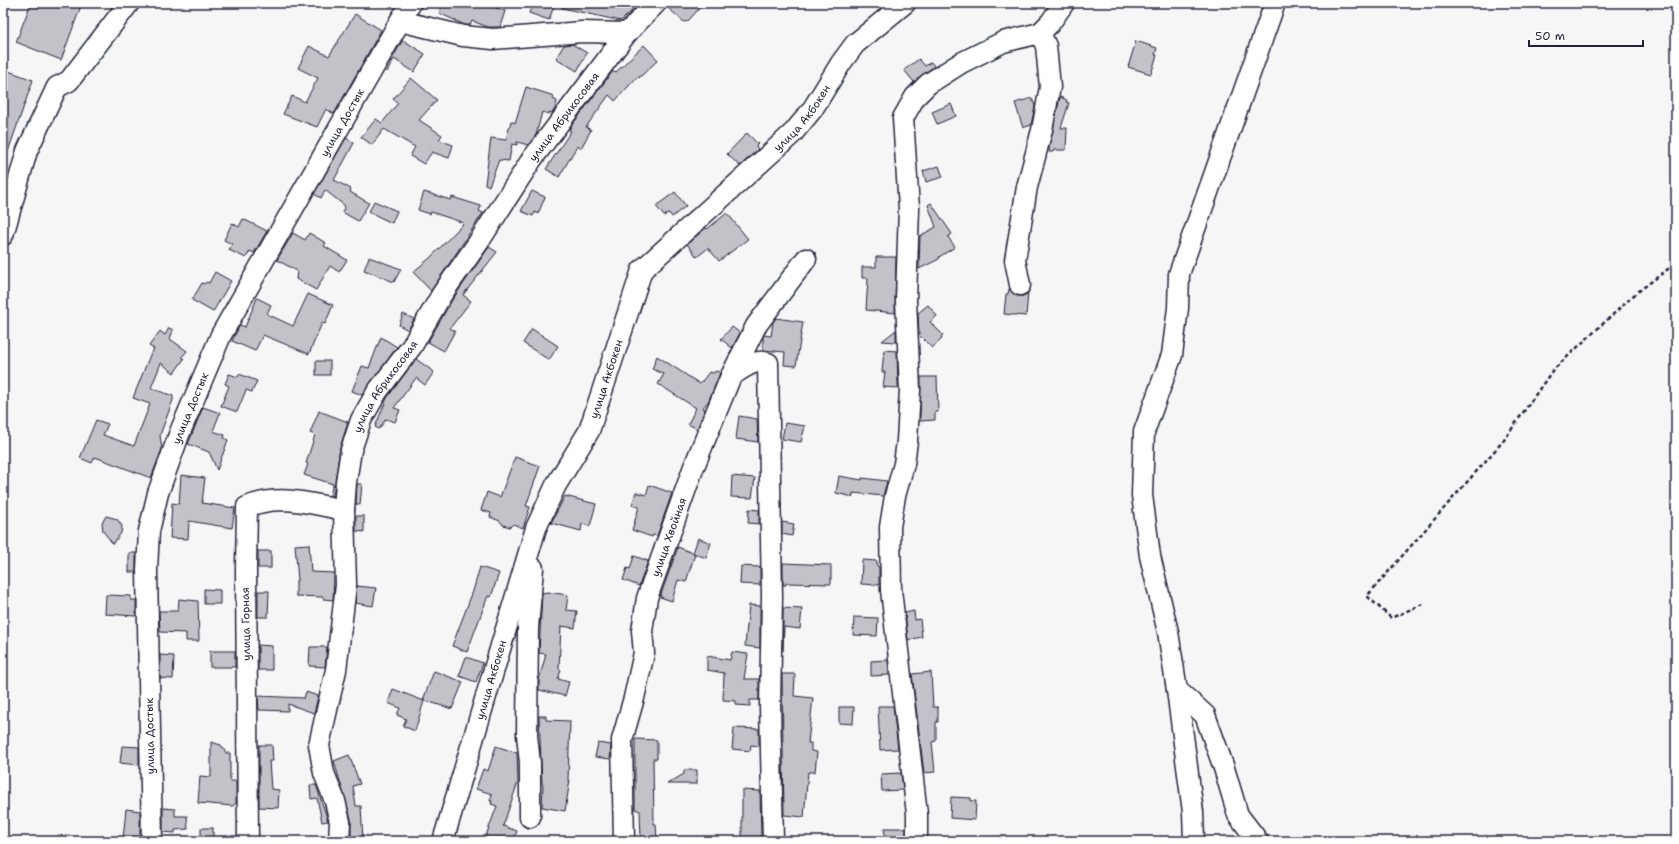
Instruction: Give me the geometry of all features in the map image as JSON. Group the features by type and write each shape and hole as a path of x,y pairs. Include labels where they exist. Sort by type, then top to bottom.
{"street":[{"path":"3,235 27,150 58,87 69,81 129,3"},
{"name":"улица Достык","path":"152,841 147,570 149,531 158,494 180,432 221,335 411,3"},
{"name":"улица Абрикосовая","path":"339,841 340,822 335,801 324,772 319,745 336,670 342,623 346,585 344,510 346,482 351,450 360,420 377,392 412,346 442,294 478,243 532,159 627,33 656,3"},
{"name":"улица Акбокен","path":"443,841 536,528 556,485 589,431 642,270 793,133 812,110 841,63 855,44 905,3"},
{"path":"917,841 917,814 891,590 890,556 890,527 895,496 904,464 908,441 910,390 906,300 909,208 903,118 915,97 928,84 961,63 1002,42 1040,33 1050,23 1064,3"},
{"path":"1194,841 1193,812 1177,690 1168,632 1150,556 1142,495 1144,432 1172,355 1178,308 1179,274 1276,3"},
{"path":"400,21 463,36 493,39 582,32 627,33"},
{"path":"1020,285 1016,260 1027,187 1042,130 1050,87 1046,46 1040,33"},
{"name":"улица Хвойная","path":"624,841 622,740 634,698 644,653 642,631 647,598 693,469 731,376 756,326 806,259"},
{"path":"731,376 753,363 762,360 768,362 772,598 770,705 773,841"},
{"name":"улица Горная","path":"248,841 247,507 268,500 297,501 344,510"},
{"path":"530,817 530,763 527,735 528,628 536,528"},
{"path":"1177,690 1205,715 1224,768 1238,815 1258,841"}],"path":[{"path":"1423,604 1391,618 1367,596 1504,440 1552,371 1635,294 1676,263"}],"building":[{"path":"31,3 82,3 61,60 16,42"},
{"path":"443,3 483,3 505,11 500,27 488,27 472,21 470,25 465,25 439,13"},
{"path":"533,3 555,3 549,20 529,13"},
{"path":"563,3 624,3 637,6 621,21 562,8"},
{"path":"667,3 704,3 688,21 684,22 667,7"},
{"path":"355,14 381,30 334,114 326,109 317,127 283,114 292,96 305,102 318,78 298,68 309,46 329,56"},
{"path":"403,40 425,54 414,72 394,59 387,72 385,71"},
{"path":"1136,41 1157,48 1155,55 1157,55 1151,74 1128,67"},
{"path":"572,44 587,53 577,71 556,58 564,45"},
{"path":"644,45 658,60 639,78 638,76 615,101 609,95 586,127 591,130 581,148 577,146 559,177 546,169 571,131 569,130 572,125 613,71 615,73"},
{"path":"919,59 925,66 931,62 934,66 914,82 904,70"},
{"path":"3,69 33,80 5,160 3,160"},
{"path":"411,78 437,100 419,120 442,135 439,140 453,145 449,158 432,152 424,164 410,156 415,147 384,129 372,145 361,137 376,119 382,123 398,103 393,99"},
{"path":"526,87 554,96 553,99 557,101 555,109 552,113 549,112 549,114 542,112 536,135 528,145 517,142 517,145 512,144 509,161 499,160 489,186 485,184 491,138 506,140 511,121 515,123"},
{"path":"1060,97 1067,100 1066,102 1069,103 1061,128 1067,128 1066,150 1054,150 1053,152 1049,152 1049,148"},
{"path":"1032,98 1035,106 1031,125 1023,128 1015,103"},
{"path":"951,104 956,116 937,124 932,112"},
{"path":"747,133 758,144 756,146 758,149 740,166 727,154"},
{"path":"346,138 354,143 334,180 351,189 350,192 369,203 358,221 342,212 345,206 325,190 321,198 314,194"},
{"path":"939,166 943,177 926,182 923,171"},
{"path":"532,191 545,197 538,214 535,212 533,216 521,211"},
{"path":"424,192 451,200 452,197 481,206 479,211 483,213 431,291 413,272 430,258 464,223 431,212 430,214 418,210"},
{"path":"675,192 686,206 672,217 669,213 664,216 656,206"},
{"path":"374,201 397,211 392,223 369,212"},
{"path":"931,203 952,234 948,237 955,247 939,257 939,259 919,269 920,236 936,227 928,205"},
{"path":"727,213 748,239 719,261 708,248 697,257 687,244"},
{"path":"243,219 267,231 254,253 250,251 246,258 229,250 232,244 224,240 232,223 239,227"},
{"path":"293,233 305,240 309,233 326,243 324,246 347,260 339,272 330,266 316,290 296,279 297,271 277,260"},
{"path":"489,247 497,252 463,295 471,301 450,328 455,331 444,351 428,342 452,300"},
{"path":"369,257 401,269 394,282 364,270"},
{"path":"876,257 896,257 895,313 866,310 868,278 862,278 862,267 876,267"},
{"path":"215,272 231,281 213,312 192,300 202,283 209,283"},
{"path":"1009,289 1017,296 1023,296 1028,293 1026,316 1004,314 1006,294 1008,294"},
{"path":"308,294 333,305 325,324 322,323 309,354 263,335 255,351 232,341 240,325 245,327 257,298 271,305 267,314 293,326"},
{"path":"928,305 937,316 930,322 943,335 941,337 942,339 932,348 919,335 918,313"},
{"path":"403,314 414,319 408,330 399,325"},
{"path":"776,318 803,322 796,366 784,365 785,352 763,350 763,337 764,335 771,336 773,322"},
{"path":"732,327 740,333 732,348 721,339"},
{"path":"169,328 173,330 170,339 187,351 182,357 184,359 174,373 161,363 151,388 173,396 173,400 160,435 162,449 151,478 95,457 92,463 80,458 96,420 108,424 103,435 134,446 150,404 133,398 150,355 154,349 149,346 160,331 165,335"},
{"path":"532,329 558,346 549,360 523,343"},
{"path":"896,330 896,342 882,341"},
{"path":"381,337 397,347 362,395 352,391 362,366 369,368"},
{"path":"884,350 897,351 898,388 883,387 885,372 882,372"},
{"path":"657,356 700,384 709,372 712,373 717,371 720,373 709,400 703,408 705,409 697,429 688,424 696,408 658,384 664,374 652,369"},
{"path":"416,359 434,372 425,385 416,378 394,408 400,410 395,422 386,419 379,429 375,427 387,398"},
{"path":"316,361 330,361 330,375 316,375"},
{"path":"229,374 238,377 239,374 257,381 252,392 246,390 237,412 221,406 229,386 225,384"},
{"path":"921,377 937,377 938,412 935,412 935,420 920,421"},
{"path":"203,407 220,413 213,431 225,435 224,438 228,440 217,470 209,452 188,444"},
{"path":"319,411 348,422 340,448 333,496 330,495 333,484 304,475 308,464 306,463 315,435 310,433"},
{"path":"739,416 757,419 758,442 736,439"},
{"path":"785,423 805,426 801,442 782,439"},
{"path":"515,457 540,466 526,506 530,507 523,528 513,524 510,527 503,525 500,521 490,517 491,513 481,510 487,492 500,497"},
{"path":"181,475 205,478 202,503 235,508 232,528 189,521 188,539 170,538 172,503 179,504"},
{"path":"732,476 755,478 752,498 731,497"},
{"path":"839,476 862,480 862,478 887,481 883,496 853,493 853,497 836,493"},
{"path":"357,484 362,484 360,505 356,504"},
{"path":"649,485 672,493 657,536 653,535 652,537 632,530 639,507 632,505 636,492 646,495"},
{"path":"565,496 596,504 590,526 582,524 581,531 551,523"},
{"path":"749,509 759,510 759,524 748,523"},
{"path":"106,516 117,519 122,526 121,533 113,544 103,531 102,523"},
{"path":"356,516 364,516 364,532 356,531"},
{"path":"782,522 794,524 792,536 782,534"},
{"path":"698,538 711,543 706,558 693,553"},
{"path":"309,544 311,572 334,573 333,600 323,599 323,597 296,596 296,580 298,580 295,545"},
{"path":"678,547 695,554 686,582 678,580 672,601 660,597"},
{"path":"258,551 271,551 271,568 258,568"},
{"path":"129,553 136,553 136,572 129,572"},
{"path":"634,556 648,561 639,586 623,580 627,568 630,569"},
{"path":"862,560 877,561 877,566 879,567 879,585 861,584"},
{"path":"783,563 831,565 831,584 786,583 786,585 783,585"},
{"path":"741,566 760,567 760,585 740,584"},
{"path":"480,567 499,573 491,597 488,596 467,652 452,646 473,591"},
{"path":"357,586 376,588 373,606 355,603"},
{"path":"204,589 220,590 220,604 204,604"},
{"path":"258,591 269,591 268,617 258,617"},
{"path":"548,592 568,595 566,610 577,611 575,628 561,626 559,669 561,670 558,679 569,682 565,696 539,690 539,680 546,654 539,653 542,593"},
{"path":"106,595 131,596 131,600 136,600 136,616 105,614"},
{"path":"179,599 198,601 199,641 186,641 186,633 160,632 159,611 178,611"},
{"path":"749,605 760,606 760,648 745,646"},
{"path":"783,608 802,609 800,629 784,627 783,651"},
{"path":"914,611 915,620 920,619 922,637 908,640 905,613"},
{"path":"854,617 878,618 877,636 853,635"},
{"path":"258,645 272,646 272,670 258,670"},
{"path":"310,647 327,647 325,667 309,666"},
{"path":"210,651 235,651 235,667 210,667"},
{"path":"732,652 748,654 744,679 759,679 759,700 750,700 750,706 736,705 736,701 723,700 724,673 707,670 707,656 730,660"},
{"path":"160,655 174,656 173,679 160,678"},
{"path":"466,657 483,663 476,682 459,676"},
{"path":"888,660 889,675 871,676 871,661"},
{"path":"434,671 463,682 452,709 423,700"},
{"path":"931,672 933,707 938,707 936,741 932,742 935,772 924,773 912,674"},
{"path":"782,674 795,674 794,696 813,698 808,743 811,743 811,751 817,752 815,772 808,772 804,817 784,815"},
{"path":"393,689 424,701 415,731 403,726 406,719 397,715 400,708 388,703"},
{"path":"306,692 318,696 314,713 288,704 288,711 259,710 258,696 304,698"},
{"path":"878,706 893,706 898,749 880,750"},
{"path":"839,707 854,707 853,724 839,723"},
{"path":"539,716 546,716 546,720 570,721 568,780 570,780 565,811 542,807 543,785"},
{"path":"734,728 759,729 759,746 751,745 750,751 732,749"},
{"path":"635,739 657,740 657,759 653,759 654,824 656,824 657,841 641,841 640,811 635,809"},
{"path":"211,742 221,745 226,753 230,753 230,781 236,781 236,803 233,806 198,803 200,776 211,777"},
{"path":"598,743 611,745 610,759 595,757"},
{"path":"259,745 272,745 273,761 269,761 271,789 279,790 278,808 259,807"},
{"path":"122,746 139,747 139,765 120,763"},
{"path":"496,746 517,753 518,782 503,826 517,831 513,841 484,841 497,806 491,804 492,801 490,801 492,794 476,789 483,769 488,771"},
{"path":"349,755 360,784 353,786 356,806 361,806 363,841 351,841 351,819 334,761"},
{"path":"684,770 697,770 697,784 667,784 684,774"},
{"path":"901,773 903,790 882,791 881,774"},
{"path":"310,785 316,785 328,821 322,822 317,798 311,799"},
{"path":"742,790 760,791 761,837 742,837"},
{"path":"951,797 971,798 971,801 976,801 975,820 950,818"},
{"path":"163,808 175,809 175,816 187,816 188,829 175,830 175,833 163,832"},
{"path":"126,809 140,811 140,841 123,839"},
{"path":"201,828 213,828 213,841 201,841"},
{"path":"884,828 906,828 906,841 886,841"}]}
